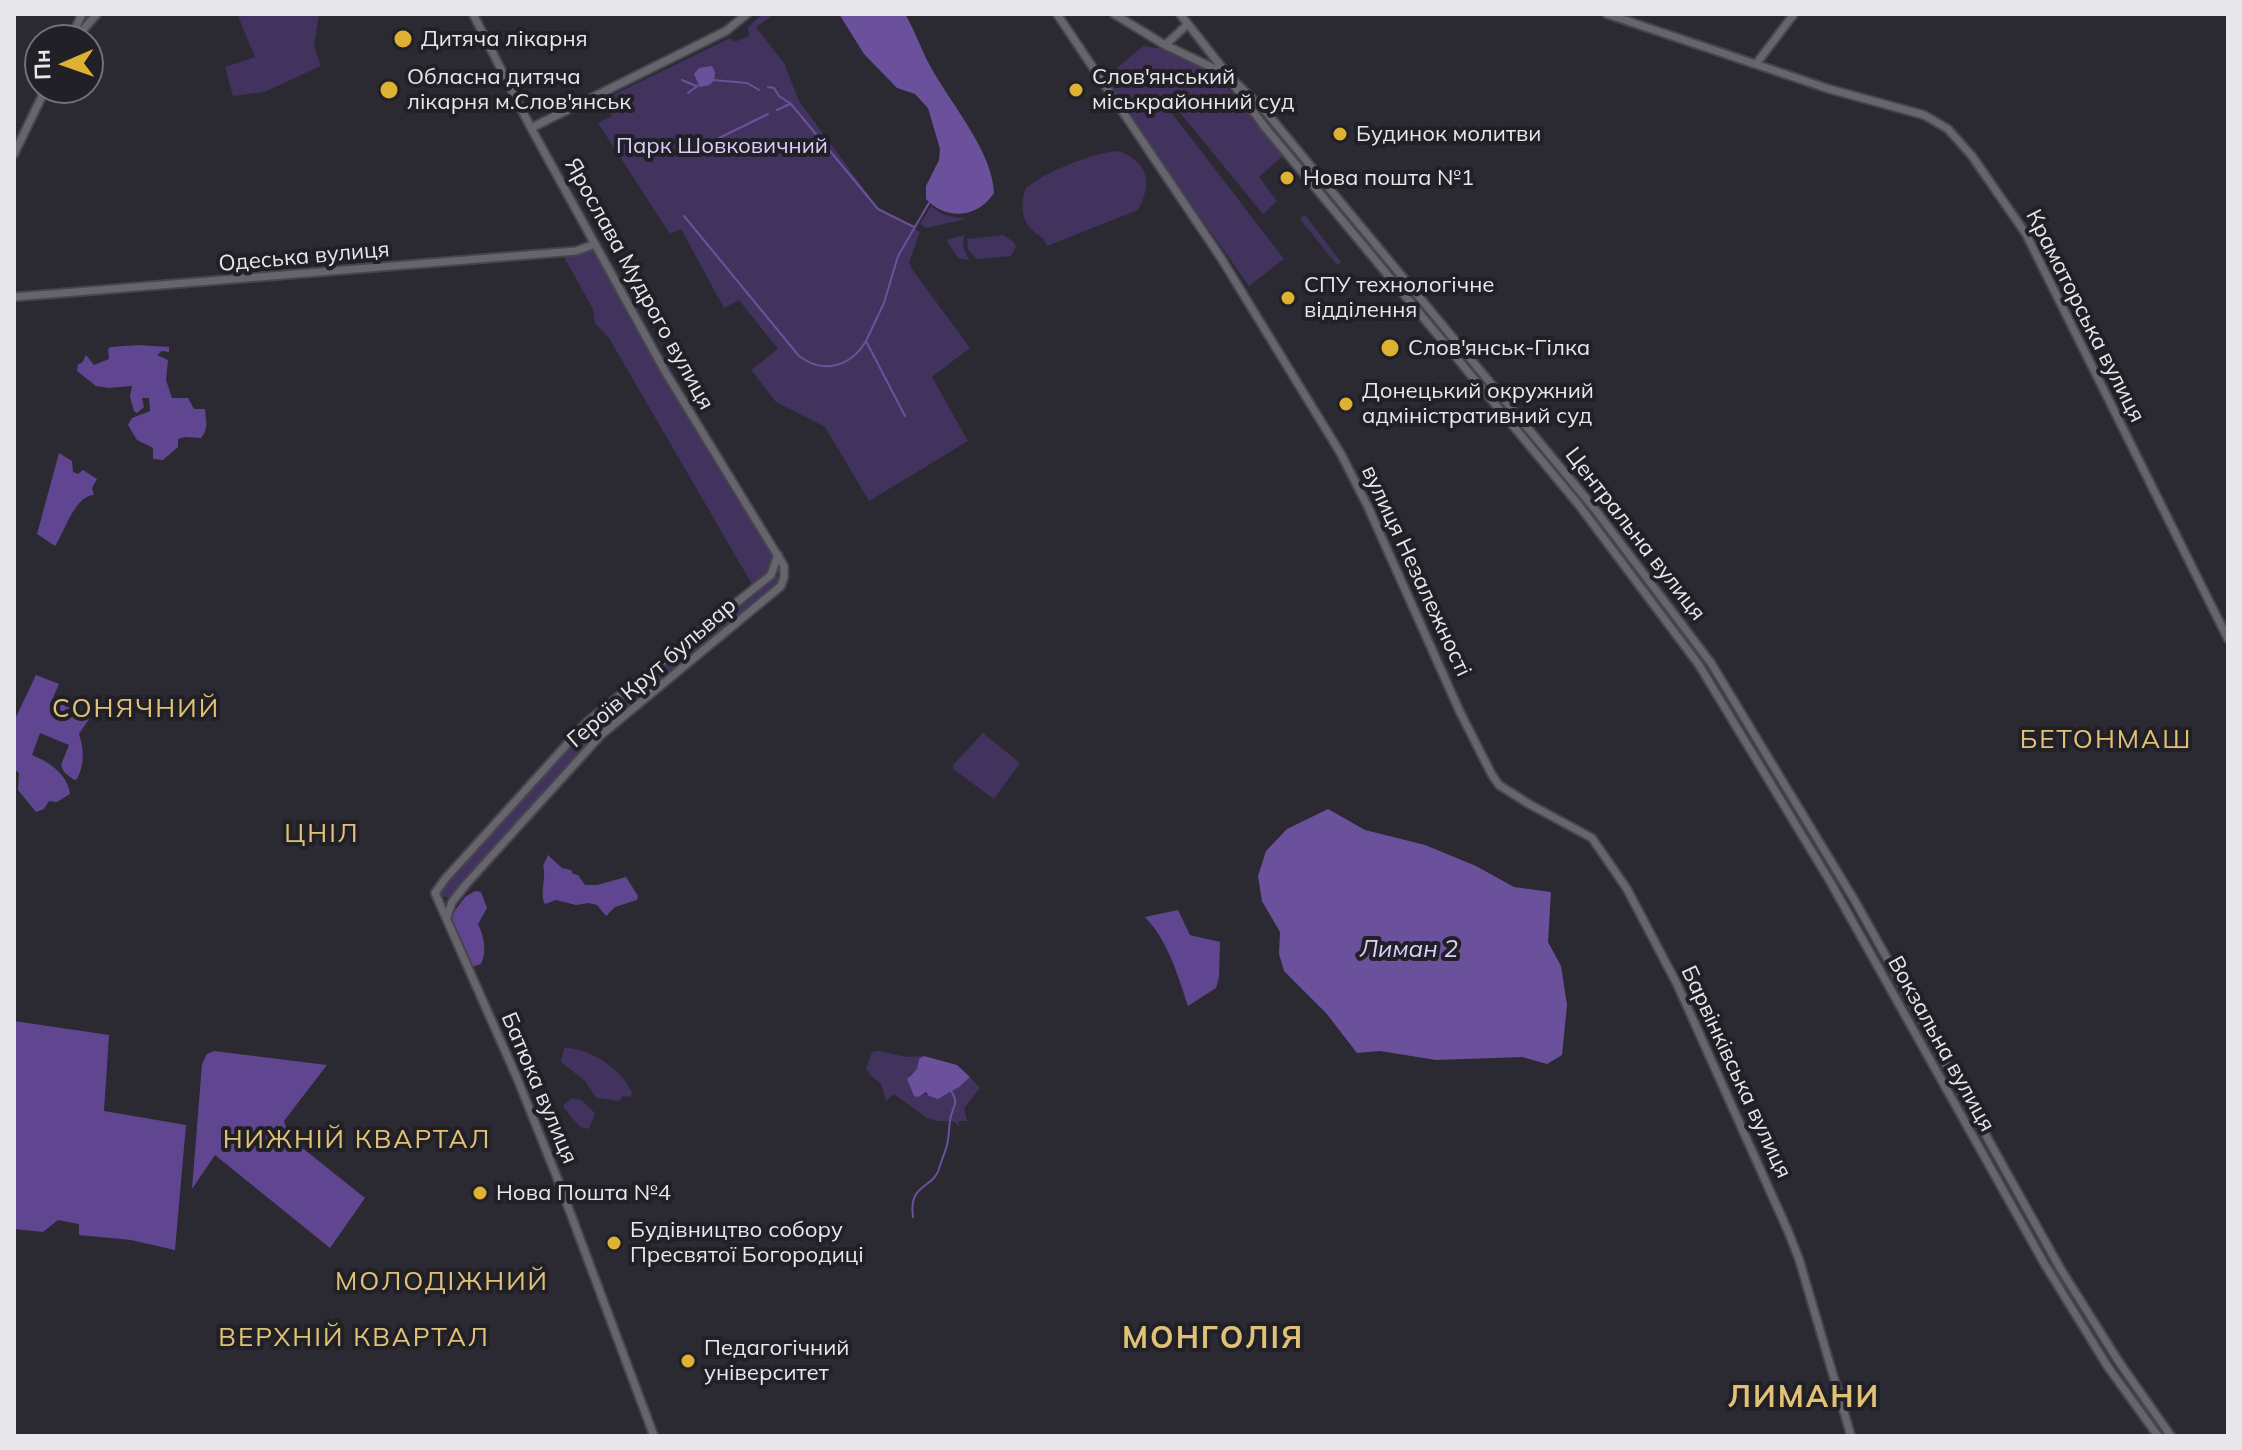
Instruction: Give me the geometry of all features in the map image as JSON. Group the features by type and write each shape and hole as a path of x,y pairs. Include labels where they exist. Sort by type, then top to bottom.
{"street":[{"name":"Ярослава Мудрого вулиця","path":"473,14 531,128 666,373 784,566"},
{"path":"531,128 726,31 747,14"},
{"name":"вулиця Незалежності","path":"1057,14 1221,258 1341,454 1460,712 1499,785"},
{"path":"1114,14 1165,45 1228,75"},
{"name":"Центральна вулиця","path":"1180,14 1264,126 1578,504 1699,665"},
{"name":"Краматорська вулиця","path":"1607,14 1829,89 1924,115 1948,129 1972,156 2026,234 2228,639"},
{"path":"1756,64 1794,14"},
{"path":"1165,45 1188,24"},
{"name":"Центральна вулиця","path":"1228,75 1266,112 1594,508 1665,599 1727,691"},
{"path":"14,154 38,104"},
{"name":"Одеська вулиця","path":"14,297 576,251 595,244"},
{"name":"Героїв Крут бульвар","path":"435,893 475,844 588,721 770,576 778,555"},
{"name":"Героїв Крут бульвар","path":"447,917 452,902 468,882 601,735 781,586 784,566"},
{"name":"Вокзальна вулиця","path":"1699,665 1831,883 2044,1263 2108,1367 2158,1436"},
{"name":"Вокзальна вулиця","path":"1727,691 1855,901 2060,1268 2119,1362 2171,1436"},
{"name":"Барвінківська вулиця","path":"1499,785 1592,838 1635,903 1677,984 1784,1220 1799,1259 1851,1436"},
{"name":"Батюка вулиця","path":"435,893 558,1180 654,1436"}],"green space":[{"path":"237,14 319,14 314,46 321,66 264,92 233,96 225,67 255,57"},
{"name":"Парк Шовковичний","path":"762,14 775,14 756,27 784,63 799,101 878,208 920,232 909,262 912,269 970,348 932,377 968,441 869,501 825,427 776,402 751,370 778,349 739,300 724,308 681,229 670,234 598,123 612,116 605,99 730,38 734,42 749,36 748,27"},
{"path":"1143,46 1172,50 1216,74 1283,156 1259,177 1277,201 1263,214 1167,97 1161,99 1284,259 1249,286 1103,80"},
{"path":"1119,151 1136,161 1145,174 1145,191 1138,210 1047,246 1024,217 1022,203 1026,188 1070,164"},
{"path":"931,206 944,215 966,219 926,228 920,224"},
{"path":"1305,215 1341,262 1337,265 1300,219"},
{"path":"964,235 963,246 969,260 958,258 946,240"},
{"path":"1003,235 1016,247 1011,256 977,259 968,250 967,239"},
{"path":"593,249 772,554 771,569 753,586 609,338 595,323 593,309 563,255"},
{"path":"775,576 781,582 599,733 450,898 443,897 440,893 442,886 589,723"},
{"path":"983,733 1020,763 994,799 953,769 953,765"},
{"path":"564,1048 584,1051 613,1068 628,1084 632,1093 630,1097 622,1096 620,1101 596,1098 585,1081 561,1062"},
{"path":"872,1052 907,1057 924,1056 919,1059 917,1070 909,1075 913,1092 944,1096 970,1077 980,1088 964,1108 967,1121 958,1121 960,1127 953,1121 927,1118 894,1094 886,1101 881,1084 866,1068"},
{"path":"573,1098 581,1100 595,1113 589,1129 580,1127 564,1108 564,1104"}],"shaded area":[{"path":"111,347 169,347 169,352 162,351 157,355 168,360 166,380 172,398 188,398 194,409 205,409 206,428 201,438 178,439 178,447 163,460 153,459 153,448 137,440 128,425 132,418 150,411 149,398 142,398 144,407 137,413 130,397 132,386 96,386 77,371 78,364 86,355 94,365 109,359 108,349"},
{"path":"59,453 72,461 73,472 78,474 83,470 97,479 92,488 94,495 81,501 55,546 37,534"},
{"path":"36,675 59,684 52,700 89,719 79,734 82,762 80,773 74,780 61,765 69,745 40,733 32,755 57,770 66,781 70,794 57,802 49,801 44,809 36,812 18,790 19,773 14,769 14,721"},
{"path":"548,855 562,868 578,875 585,885 626,877 638,896 637,900 615,907 606,916 597,905 588,903 576,905 556,900 545,904 543,866"},
{"path":"475,891 481,892 487,908 478,924 484,944 483,959 481,964 471,967 451,916 465,897"},
{"path":"1178,910 1190,935 1220,942 1216,988 1188,1006 1166,948 1145,917"},
{"path":"14,1021 109,1035 104,1111 186,1125 175,1250 131,1240 79,1235 79,1224 58,1220 43,1232 14,1229"},
{"path":"214,1051 327,1065 284,1121 290,1138 365,1198 330,1248 215,1155 192,1189 202,1064 207,1054"}],"water":[{"path":"839,14 905,14 929,64 987,162 994,193 979,208 962,214 952,213 943,211 926,199 926,186 939,160 940,149 928,108 915,94 897,88 864,54"},
{"path":"712,66 714,81 700,87 694,74 699,68"},
{"name":"Лиман 2","path":"1328,809 1365,830 1425,845 1476,866 1514,887 1551,892 1548,942 1561,966 1567,1005 1562,1055 1547,1064 1522,1057 1436,1060 1380,1051 1357,1053 1326,1013 1284,971 1279,954 1280,932 1262,901 1258,876 1266,851 1287,829"},
{"path":"924,1056 957,1065 970,1077 938,1099 926,1092 914,1096 907,1079"}],"waterway":[{"path":"682,80 696,86"},
{"path":"713,80 747,83 759,90"},
{"path":"688,93 700,84"},
{"path":"768,87 774,88 791,104 878,209 914,227"},
{"path":"777,110 790,104"},
{"path":"713,141 768,114"},
{"path":"905,416 866,341 884,303 898,256 929,203"},
{"path":"684,216 799,356 818,365 836,365 853,357 866,341"},
{"path":"913,1217 914,1198 936,1175 946,1148 955,1102 951,1091"}],"place":[{"name":"Дитяча лікарня","path":"403,39"},
{"name":"Обласна дитяча лікарня м.Слов'янськ","path":"389,90"},
{"name":"Слов'янський міськрайонний суд","path":"1076,90"},
{"name":"Будинок молитви","path":"1340,134"},
{"name":"Нова пошта №1","path":"1287,178"},
{"name":"СПУ технологічне відділення","path":"1288,298"},
{"name":"Слов'янськ-Гілка","path":"1390,348"},
{"name":"Донецький окружний адміністративний суд","path":"1346,404"},
{"name":"Нова Пошта №4","path":"480,1193"},
{"name":"Будівництво собору Пресвятої Богородиці","path":"614,1243"},
{"name":"Педагогічний університет","path":"688,1361"}],"district":[{"name":"СОНЯЧНИЙ","path":"136,709"},
{"name":"БЕТОНМАШ","path":"2106,740"},
{"name":"ЦНІЛ","path":"322,834"},
{"name":"НИЖНІЙ КВАРТАЛ","path":"357,1140"},
{"name":"МОЛОДІЖНИЙ","path":"442,1282"},
{"name":"ВЕРХНІЙ КВАРТАЛ","path":"354,1338"},
{"name":"МОНГОЛІЯ","path":"1213,1339"},
{"name":"ЛИМАНИ","path":"1804,1398"}]}
